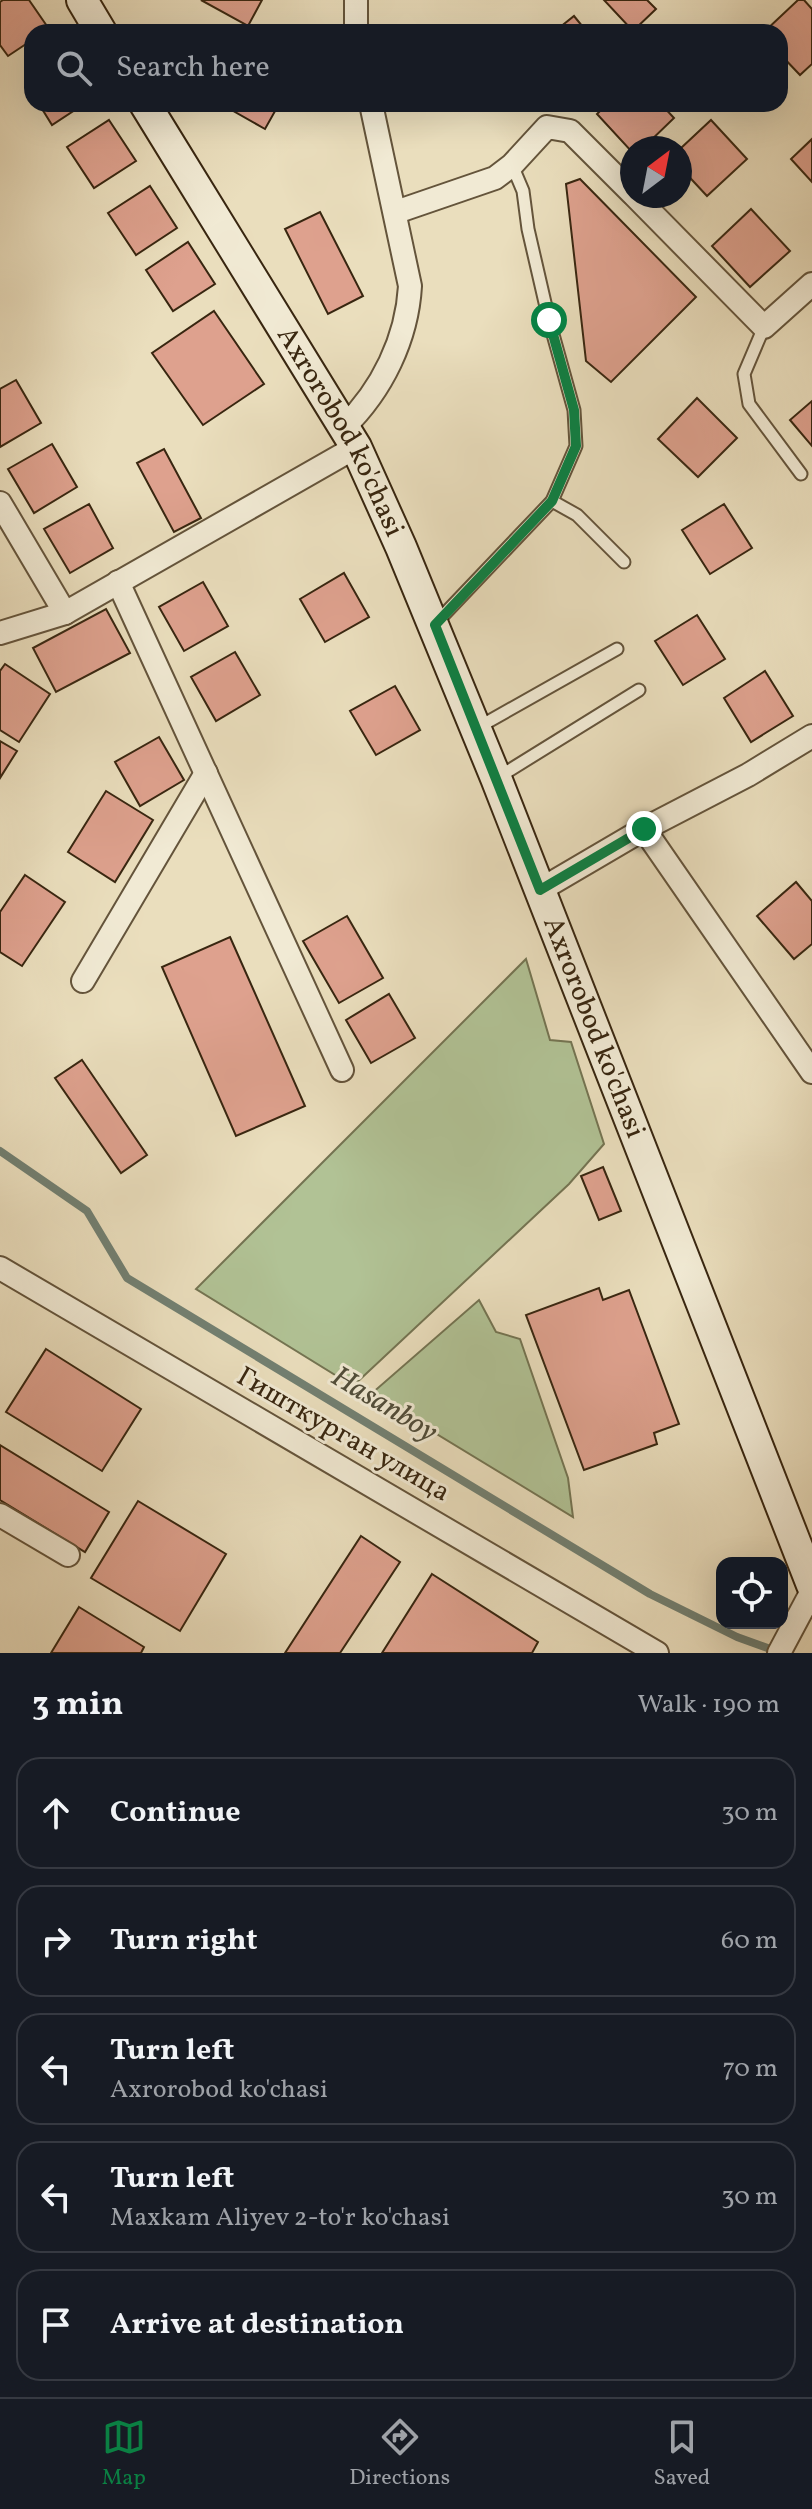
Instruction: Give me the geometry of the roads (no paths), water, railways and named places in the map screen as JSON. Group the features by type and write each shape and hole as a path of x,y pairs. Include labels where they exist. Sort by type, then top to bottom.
{"street":[{"path":"82,0 96,24"},
{"path":"356,0 356,24"},
{"name":"Axrorobod ko'chasi","path":"150,112 350,437 435,625 812,1588"},
{"path":"0,633 65,613 350,437 361,410 390,363 409,311 410,286 373,112"},
{"path":"396,212 495,178 512,165 547,127 570,131 620,182"},
{"path":"646,208 764,327 812,284"},
{"path":"0,503 65,613"},
{"path":"118,582 342,1070"},
{"path":"540,890 644,829 748,775 812,736"},
{"path":"83,981 206,773"},
{"path":"644,829 812,1072"},
{"name":"Гишткурган улица","path":"0,1268 657,1653"},
{"path":"0,1515 68,1555"},
{"path":"779,1653 812,1588"}],"lane":[{"path":"435,625 552,501 576,446 574,410 549,320 528,229 523,191 512,165"},
{"path":"764,327 744,374 749,404 801,474"},
{"path":"552,501 577,515 624,562"},
{"path":"476,729 617,649"},
{"path":"496,778 639,690"}],"waterway":[{"name":"Hasanboy","path":"0,1151 87,1211 127,1278 650,1594 737,1637 776,1651"}]}
